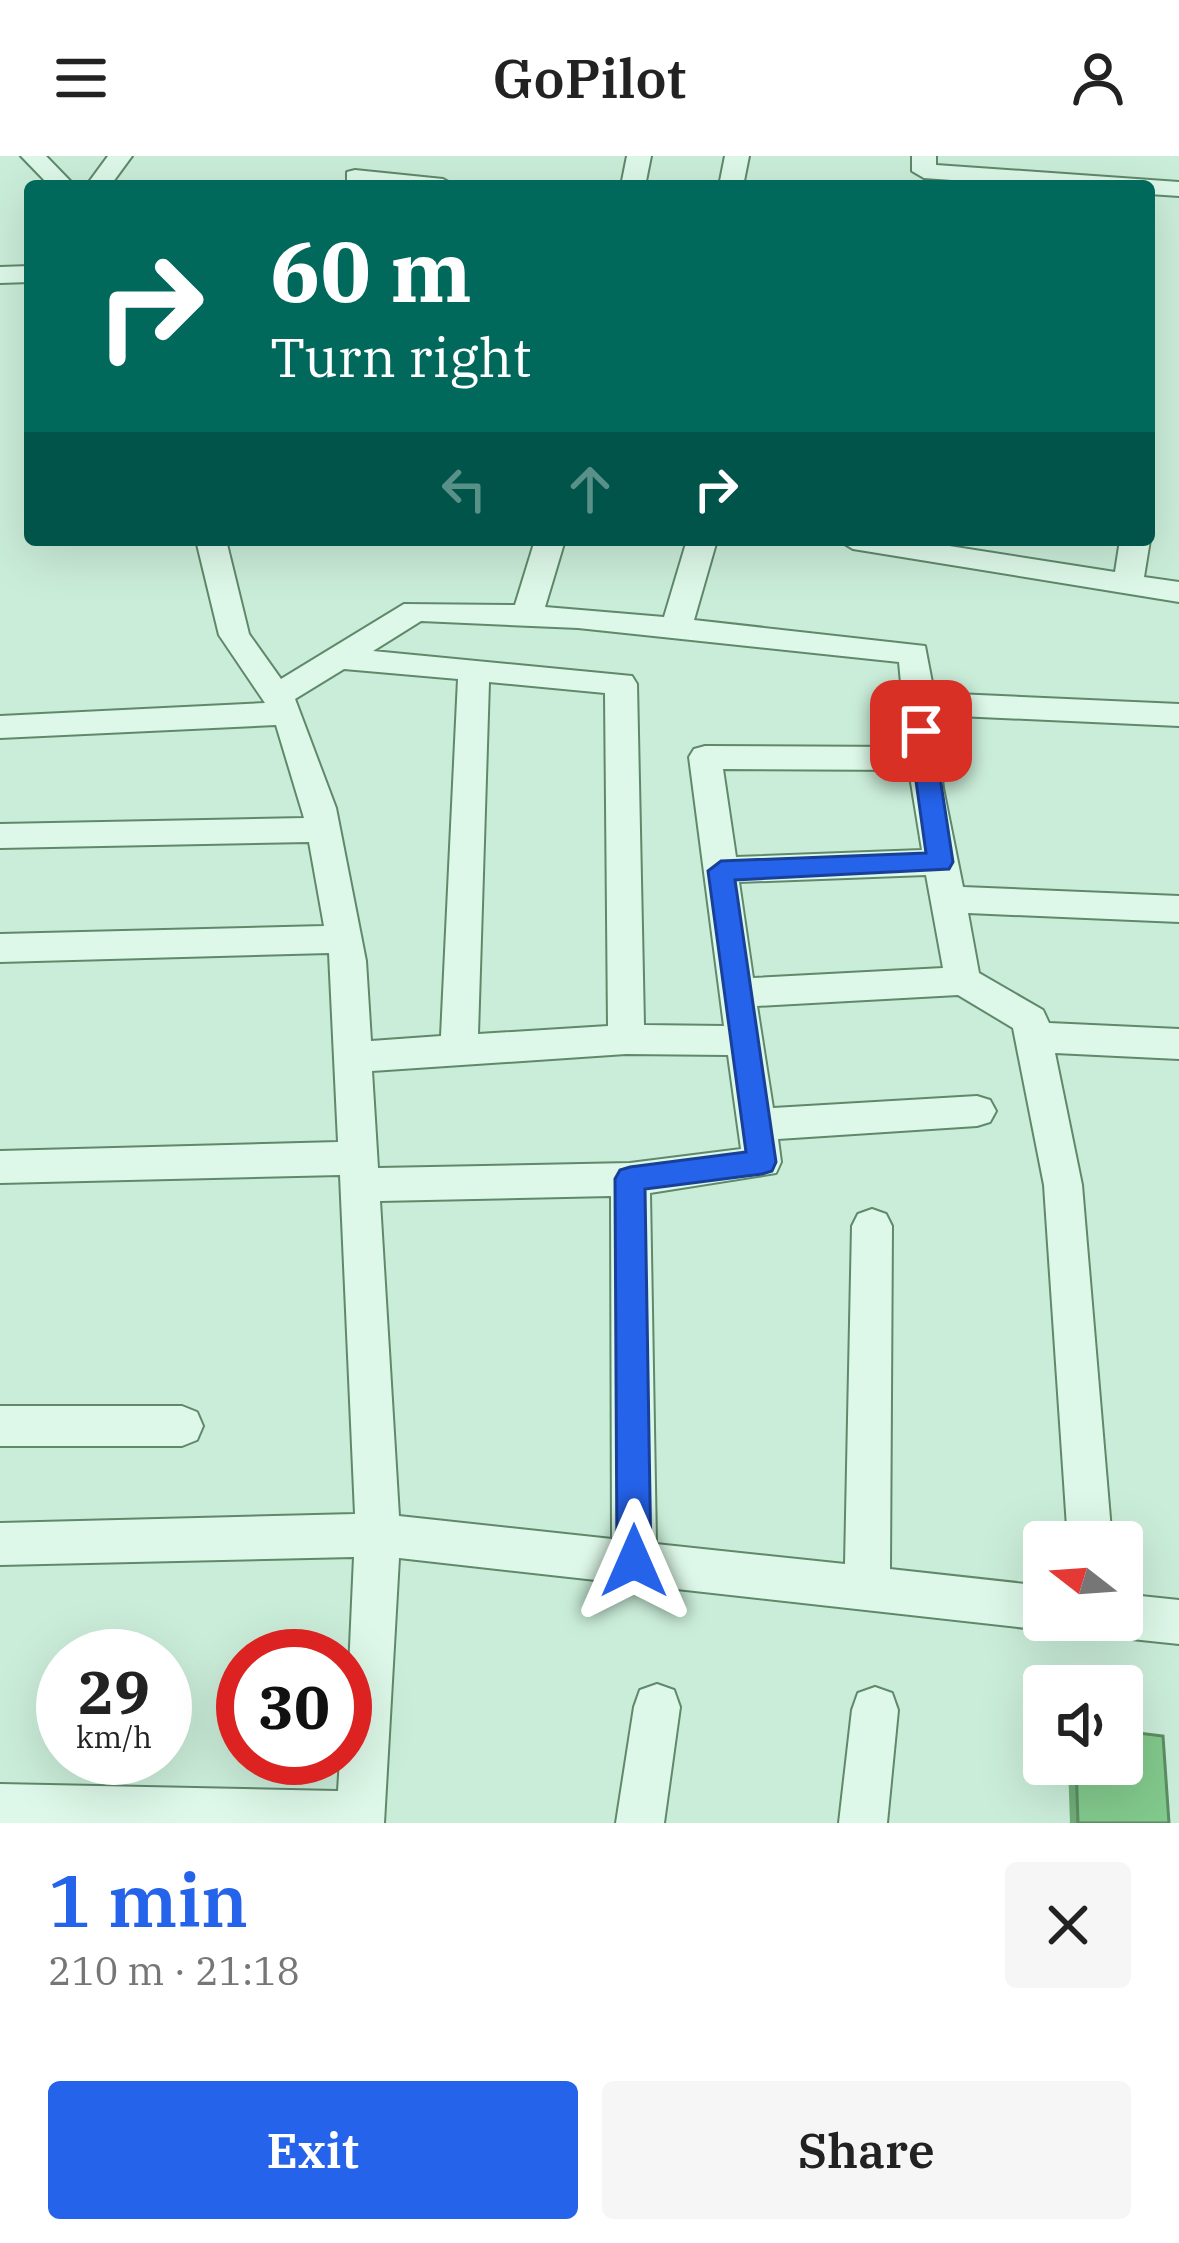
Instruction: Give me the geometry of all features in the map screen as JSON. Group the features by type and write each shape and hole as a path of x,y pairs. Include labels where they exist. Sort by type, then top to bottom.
{"street":[{"path":"924,156 924,171 1074,180"},
{"path":"0,166 36,159"},
{"path":"357,173 403,180"},
{"path":"0,1808 360,1820 378,1534 344,939 323,830 282,705 234,635 212,546"},
{"path":"527,616 548,546"},
{"path":"676,628 700,546"},
{"path":"935,546 1000,551 1179,592"},
{"path":"1128,584 1134,546"},
{"path":"0,727 282,705 339,658 415,611 676,628 914,652 940,862 963,981"},
{"path":"339,658 621,684 626,1039"},
{"path":"459,1049 474,670"},
{"path":"918,703 1179,715"},
{"path":"0,1166 630,1179 762,1162 705,757 925,759"},
{"path":"0,836 323,830"},
{"path":"721,871 940,862"},
{"path":"946,899 1179,909"},
{"path":"0,948 344,939"},
{"path":"738,993 963,981 1030,1020 1063,1186 1088,1521"},
{"path":"1032,1036 1179,1044"},
{"path":"353,1057 626,1039 744,1041"},
{"path":"757,1125 977,1111"},
{"path":"630,1179 634,1561"},
{"path":"867,1588 872,1226"},
{"path":"0,1426 182,1426"},
{"path":"0,1544 378,1534 1023,1606"},
{"path":"1143,1618 1179,1622"},
{"path":"640,1823 658,1707"},
{"path":"862,1823 875,1710"}],"building":[{"path":"1143,1734 1163,1736 1169,1823 1078,1823 1077,1785 1143,1785"}],"route":[{"path":"634,1561 630,1179 762,1162 721,871 940,862 921,731"}]}
